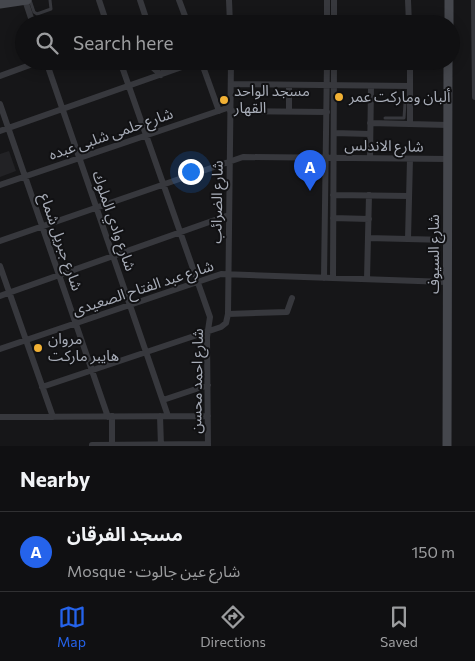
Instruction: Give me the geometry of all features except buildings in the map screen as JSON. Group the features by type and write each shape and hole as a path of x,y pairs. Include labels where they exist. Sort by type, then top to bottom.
{"main road":[{"path":"0,4 27,0"},
{"path":"448,15 449,0"},
{"name":"شارع السيوف","path":"447,446 448,70"}],"street":[{"path":"27,0 31,15"},
{"path":"99,0 104,15"},
{"path":"140,0 145,15"},
{"path":"179,0 185,15"},
{"path":"229,0 230,15"},
{"path":"327,15 328,0"},
{"path":"334,0 334,15"},
{"path":"408,0 409,15"},
{"path":"474,0 475,97"},
{"path":"0,76 16,70"},
{"name":"شارع وادي الملوك","path":"49,70 168,416"},
{"name":"شارع احمد محسن","path":"123,70 210,318 208,445"},
{"path":"158,70 163,74"},
{"path":"162,70 163,74"},
{"path":"0,131 174,70"},
{"path":"203,70 218,111"},
{"name":"شارع الضرائب","path":"228,314 231,70"},
{"path":"324,278 330,158 334,133 328,70"},
{"path":"332,70 327,112 333,195 332,278"},
{"path":"410,70 410,124"},
{"path":"231,84 410,86"},
{"path":"289,85 289,111"},
{"path":"370,158 371,86"},
{"name":"شارع جبريل شماع","path":"0,104 92,370 110,416 112,445"},
{"name":"شارع حلمى شلبى عبده","path":"0,185 218,111 230,109 327,112"},
{"path":"370,123 388,120 410,124 448,125"},
{"path":"334,133 370,134"},
{"name":"شارع الاندلس","path":"0,241 230,161 249,157 448,160"},
{"path":"408,239 410,159"},
{"path":"333,195 409,196"},
{"path":"367,279 369,195"},
{"path":"0,296 229,215"},
{"path":"333,218 369,219"},
{"path":"368,238 447,240"},
{"path":"0,266 53,417"},
{"name":"شارع عبد الفتاح الصعيدى","path":"0,349 198,282 228,274 447,282"},
{"path":"42,388 224,325 228,314 287,312 292,298"},
{"path":"162,400 208,385"},
{"path":"160,416 161,445"},
{"path":"0,417 208,416"},
{"path":"92,445 208,445"}],"lane":[{"path":"27,0 37,14 51,9 50,0"},
{"path":"388,120 404,118 405,104"}],"shaded area":[{"path":"9,151 16,171 0,177 0,154"}],"place":[{"name":"ألبان وماركت عمر","path":"339,97"},
{"name":"مسجد الواحد القهار","path":"224,100"},
{"name":"مسجد الفرقان","path":"310,191"},
{"name":"مروان هايبر ماركت","path":"38,348"}]}
